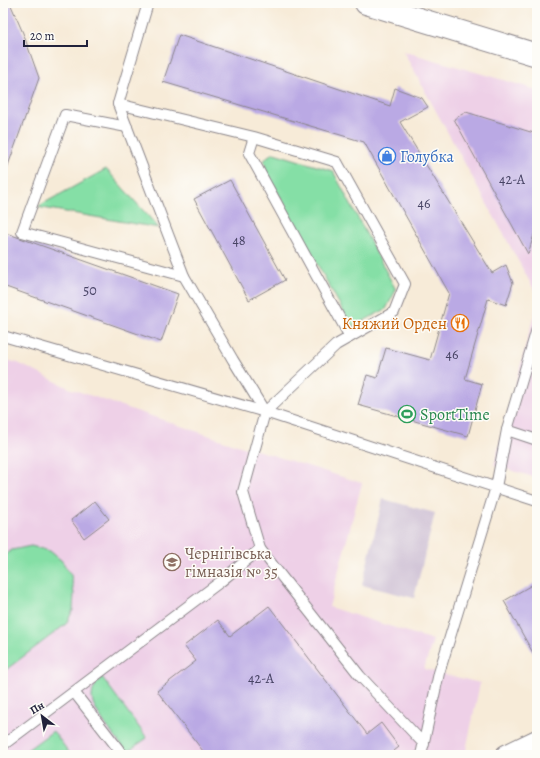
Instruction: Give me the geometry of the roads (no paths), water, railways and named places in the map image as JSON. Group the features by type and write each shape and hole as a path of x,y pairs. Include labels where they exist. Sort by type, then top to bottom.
{"street":[{"path":"366,3 537,55"},
{"path":"506,755 537,740"}],"lane":[{"path":"148,3 118,104 184,276 265,412"},
{"path":"118,104 254,137 337,162 405,284 394,312 336,345 265,412 243,492 260,549 360,676 424,744"},
{"path":"127,127 65,115 22,232 184,276"},
{"path":"254,137 249,153 350,338"},
{"path":"421,755 439,673 496,487 507,430 537,329"},
{"path":"3,336 265,412 537,501"},
{"path":"507,430 537,440"},
{"path":"3,745 220,582 260,549"},
{"path":"74,692 123,755"}],"place":[{"name":"Голубка","path":"387,156"},
{"name":"Княжий Орден","path":"460,323"},
{"name":"SportTime","path":"407,414"},
{"name":"Чернігівська гімназія № 35","path":"172,562"}]}
